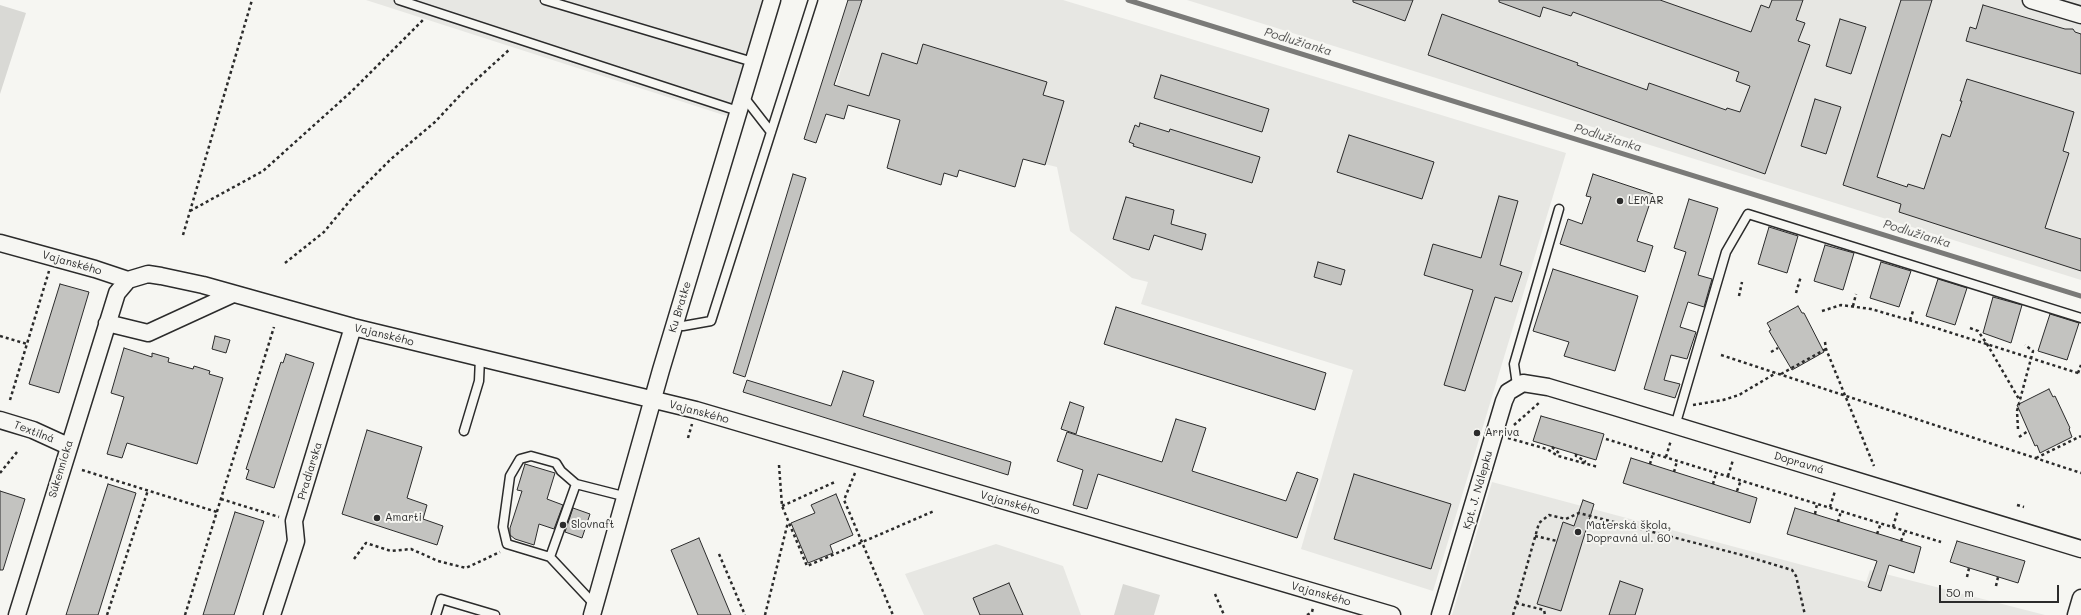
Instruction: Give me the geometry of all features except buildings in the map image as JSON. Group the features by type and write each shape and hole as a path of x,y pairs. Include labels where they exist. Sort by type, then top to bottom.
{"street":[{"name":"Ku Bratke","path":"593,610 675,324 772,0"},
{"path":"2031,0 2081,15"},
{"name":"Vajanského","path":"0,242 128,280 148,274 161,276 353,327 696,410 1392,615"},
{"name":"Súkennícka","path":"17,615 116,293 128,280"},
{"path":"107,323 148,332 233,294"},
{"name":"Pradiarska","path":"272,615 296,541 294,521 353,327"},
{"name":"Dopravná","path":"1517,385 1530,383 1548,387 2081,549"},
{"name":"Kpt. J. Nálepku","path":"1440,615 1504,401 1508,392 1517,385"},
{"name":"Textilná","path":"0,420 33,430 68,446"}],"lane":[{"path":"399,0 738,111"},
{"path":"545,0 753,62"},
{"path":"675,324 683,326 711,321 813,0"},
{"path":"743,95 771,132"},
{"path":"1517,385 1514,364 1559,209"},
{"path":"1675,426 1726,252 1738,228 1748,214 2081,318"},
{"path":"464,431 479,381 480,358"},
{"path":"593,610 550,557 507,544 503,527 505,499 510,476 520,459 532,456 556,464 576,484 626,497"},
{"path":"550,557 576,484"},
{"path":"436,615 441,599 471,612 495,615"}],"path":[{"path":"183,235 252,0"},
{"path":"190,211 263,171 352,91 372,68 433,11"},
{"path":"285,263 324,232 353,197 386,164 436,122 465,90 519,39"},
{"path":"10,400 53,257"},
{"path":"1796,293 1801,276"},
{"path":"1739,296 1742,282"},
{"path":"1853,306 1856,294"},
{"path":"1822,311 1841,305 1871,309 2080,374 2081,366"},
{"path":"1910,320 1913,311"},
{"path":"185,615 274,327"},
{"path":"1970,328 1978,331 1987,344 2020,401"},
{"path":"0,336 26,344"},
{"path":"1825,342 1826,349 1874,466"},
{"path":"2018,429 2017,411 2033,351 2026,345"},
{"path":"1771,352 1778,348"},
{"path":"1781,374 1826,349"},
{"path":"1721,355 2081,473"},
{"path":"1681,408 1723,400 1739,395 1776,373"},
{"path":"1510,428 1545,397"},
{"path":"688,438 694,418"},
{"path":"2019,437 2028,431"},
{"path":"2036,458 2081,436"},
{"path":"1504,437 1547,449 1560,457 1598,467"},
{"path":"1606,439 1941,542"},
{"path":"1552,447 1560,454 1560,457"},
{"path":"0,473 17,452"},
{"path":"1650,464 1653,453"},
{"path":"1576,454 1585,461 1584,464"},
{"path":"1674,472 1677,461"},
{"path":"779,465 782,506 807,566 934,511"},
{"path":"82,470 217,512"},
{"path":"1713,484 1716,473"},
{"path":"1737,491 1741,480"},
{"path":"782,506 835,482"},
{"path":"851,487 844,500 893,615"},
{"path":"107,615 148,490"},
{"path":"221,499 294,521"},
{"path":"1815,514 1818,504"},
{"path":"2016,505 2024,507"},
{"path":"1838,522 1841,511"},
{"path":"1513,615 1539,523 1549,515 1566,518 1579,513 1784,566 1792,570 1796,576 1805,614"},
{"path":"765,615 788,522"},
{"path":"1877,534 1881,523"},
{"path":"1902,541 1905,530"},
{"path":"1535,536 1557,541"},
{"path":"354,559 366,543 391,551 411,549 438,561 466,568 502,551 507,544"},
{"path":"720,554 745,615"},
{"path":"1967,577 1969,568"},
{"path":"1996,586 1998,577"},
{"path":"1215,594 1224,615"},
{"path":"1516,603 1544,610 1546,615"}],"shaded area":[{"path":"366,0 782,0 736,119"},
{"name":"Arriva","path":"862,0 1063,0 1566,153 1433,591 1301,549 1353,370 1141,304 1148,282 1132,278 1070,231 1057,167 1023,159 904,107 836,86"},
{"path":"1187,0 2081,0 2081,280"},
{"path":"0,5 26,13 0,94"},
{"name":"Materská škola, Dopravná ul. 60","path":"1492,482 1866,582 1870,570 2045,615 1452,615"},
{"path":"996,544 1063,566 1081,615 924,615 905,574"},
{"path":"1123,584 1160,595 1154,615 1114,615"}],"waterway":[{"name":"Podlužianka","path":"1128,0 2081,296"}],"place":[{"name":"LEMAR","path":"1620,201"},
{"name":"Arriva","path":"1477,433"},
{"name":"Amarti","path":"377,518"},
{"name":"Slovnaft","path":"563,525"},
{"name":"Materská škola, Dopravná ul. 60","path":"1578,532"}]}
